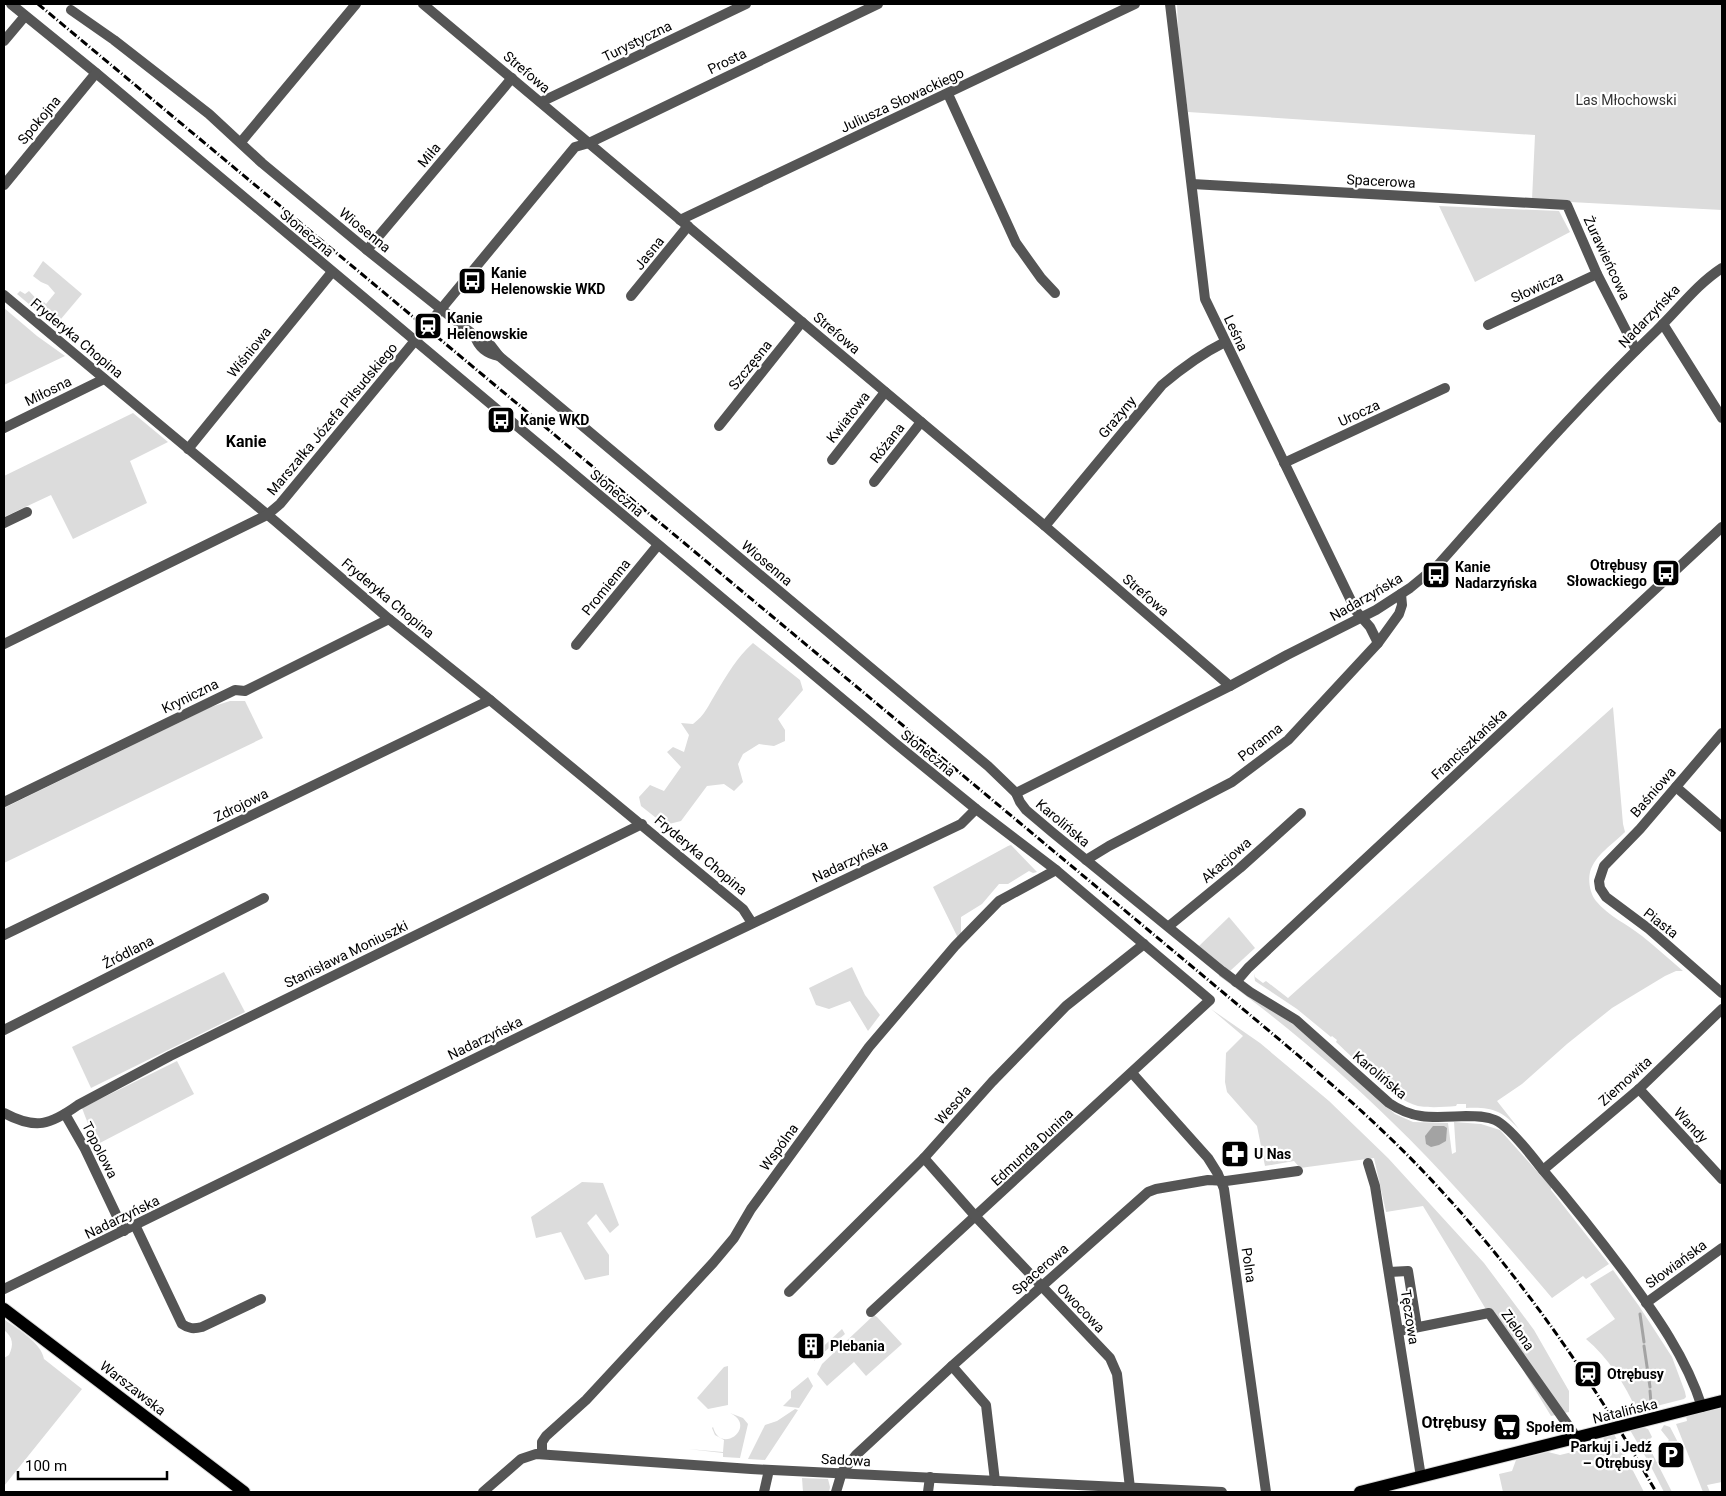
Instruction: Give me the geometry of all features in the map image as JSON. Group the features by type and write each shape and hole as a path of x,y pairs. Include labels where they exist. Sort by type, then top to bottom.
{"main road":[{"name":"Warszawska","path":"4,1309 238,1491"},
{"name":"Natalińska","path":"1360,1492 1722,1401"}],"street":[{"name":"Słoneczna","path":"11,4 658,545 976,809 1056,870 1210,1000"},
{"path":"242,142 356,4"},
{"name":"Strefowa","path":"423,4 1045,526 1230,686"},
{"name":"Turystyczna","path":"541,102 746,4"},
{"name":"Prosta","path":"589,142 878,4"},
{"name":"Juliusza Słowackiego","path":"684,223 1135,4"},
{"name":"Leśna","path":"1170,4 1204,295 1225,342 1361,618 1370,627 1378,643"},
{"name":"Wiosenna","path":"71,10 129,51 209,114 242,142 262,163 367,250 443,309 475,336 478,343 485,350 499,356 988,766 1016,793"},
{"path":"4,41 25,16"},
{"name":"Spokojna","path":"4,185 96,74"},
{"name":"Miła","path":"367,250 512,78"},
{"path":"948,94 1016,243 1041,278 1055,293"},
{"name":"Marszałka Józefa Piłsudskiego","path":"4,644 267,515 280,504 575,147 589,142"},
{"name":"Spacerowa","path":"1192,184 1567,205"},
{"name":"Żurawieńcowa","path":"1567,205 1597,274 1636,350"},
{"name":"Jasna","path":"631,296 684,223"},
{"name":"Nadarzyńska","path":"1016,793 1230,686 1361,618 1401,594 1438,565 1524,469 1636,350 1700,284 1722,268"},
{"name":"Wiśniowa","path":"188,449 332,272"},
{"name":"Słowicza","path":"1488,325 1597,274"},
{"name":"Fryderyka Chopina","path":"4,295 389,619 642,824 743,909 752,923"},
{"name":"Szczęsna","path":"718,426 802,322"},
{"path":"1663,324 1722,418"},
{"name":"Grażyny","path":"1045,526 1162,385 1185,365 1204,352 1225,342"},
{"name":"Miłosna","path":"4,428 104,379"},
{"name":"Urocza","path":"1284,463 1444,388"},
{"name":"Kwiatowa","path":"832,460 885,392"},
{"name":"Różana","path":"874,482 921,422"},
{"path":"4,523 27,512"},
{"name":"Franciszkańska","path":"1236,982 1248,968 1722,527"},
{"name":"Promienna","path":"576,645 658,545"},
{"name":"Poranna","path":"1086,860 1109,846 1232,782 1288,740 1378,643 1399,614 1402,605 1401,594"},
{"name":"Kryniczna","path":"4,802 234,690 245,691 389,619"},
{"name":"Zdrojowa","path":"4,935 490,700"},
{"name":"Baśniowa","path":"1603,868 1640,829 1722,733"},
{"path":"1676,787 1722,827"},
{"name":"Karolińska","path":"1016,793 1026,810 1086,860 1236,982 1296,1020 1399,1110 1422,1117 1479,1116 1496,1120 1505,1127 1594,1231 1646,1303 1682,1358 1702,1407"},
{"name":"Nadarzyńska","path":"4,1289 752,923 961,824 976,809"},
{"name":"Akacjowa","path":"1169,926 1240,868 1301,813"},
{"name":"Stanisława Moniuszki","path":"65,1114 78,1104 170,1056 642,824"},
{"name":"Piasta","path":"1603,868 1599,884 1606,897 1649,929 1722,993"},
{"name":"Wspólna","path":"542,1454 542,1442 546,1436 586,1400 734,1238 751,1209 869,1047 955,946 999,902 1056,870"},
{"name":"Źródlana","path":"4,1030 264,898"},
{"name":"Wesoła","path":"789,1292 924,1158 992,1082 1066,1006 1144,944"},
{"name":"Edmunda Dunina","path":"872,1312 1210,1000"},
{"name":"Ziemowita","path":"1543,1170 1639,1089 1722,1009"},
{"name":"Polna","path":"1132,1073 1208,1158 1220,1180 1225,1195 1266,1492"},
{"name":"Wandy","path":"1639,1089 1722,1179"},
{"name":"Topolowa","path":"4,1113 20,1121 40,1124 65,1114 85,1149 124,1231"},
{"name":"Owocowa","path":"924,1158 976,1218 1110,1358 1117,1374 1130,1488"},
{"name":"Tęczowa","path":"1368,1163 1375,1186 1421,1477"},
{"name":"Spacerowa","path":"841,1474 856,1455 952,1366 1148,1192 1208,1180 1226,1181 1298,1171"},
{"path":"135,1225 182,1324 187,1327 193,1329 202,1327 261,1298"},
{"name":"Słowiańska","path":"1646,1303 1722,1248"},
{"path":"1389,1272 1408,1271 1417,1327"},
{"name":"Zielona","path":"1399,1331 1489,1313 1577,1438"},
{"path":"952,1366 986,1405 995,1481"},
{"name":"Sadowa","path":"483,1492 522,1459 531,1455 542,1454 768,1470 1222,1492"},
{"path":"764,1492 768,1470"},
{"path":"836,1492 841,1474"},
{"path":"928,1492 930,1477"}],"green space":[{"name":"Las Młochowski","path":"1177,4 1722,4 1722,210 1532,200 1535,135 1188,112 1179,52"},
{"path":"1439,206 1559,211 1570,232 1475,282"},
{"path":"43,261 82,294 55,326 17,294 20,291 25,294 29,291 41,304 43,301 46,304 55,293 48,285 33,276"},
{"path":"4,308 37,336 65,356 4,385"},
{"path":"133,413 168,442 130,461 147,503 73,539 51,495 4,517 4,476"},
{"path":"753,643 800,680 803,690 778,719 785,730 785,741 774,746 759,744 743,754 738,764 743,782 734,791 724,784 707,786 681,821 665,825 641,806 639,797 650,785 664,791 681,767 667,752 673,747 684,752 689,735 681,723 693,724 701,717 733,666"},
{"path":"230,701 245,701 263,738 4,863 4,808 211,707"},
{"path":"1613,707 1625,832 1600,855 1592,866 1589,876 1591,891 1596,901 1606,911 1642,936 1683,971 1676,971 1665,976 1612,1008 1567,1044 1522,1084 1497,1101 1519,1129 1501,1114 1489,1109 1466,1108 1466,1104 1447,1107 1423,1107 1397,1096 1336,1042 1337,1040 1297,1009 1255,981 1254,973 1255,977 1263,983 1266,981 1288,998"},
{"path":"1011,845 1037,872 1029,871 1008,884 999,884 982,904 961,917 961,935 958,938 933,887"},
{"path":"1229,917 1255,948 1230,971 1199,946"},
{"path":"852,967 865,995 880,1015 868,1031 850,1001 829,1009 816,1005 809,988"},
{"path":"224,972 245,1012 91,1088 72,1047"},
{"path":"1220,974 1301,1030 1395,1114 1413,1122 1448,1123 1452,1154 1456,1152 1454,1122 1481,1124 1500,1130 1551,1187 1551,1190 1609,1264 1586,1279 1583,1276 1552,1298 1454,1186 1392,1122 1330,1064 1219,976"},
{"path":"1211,1009 1260,1043 1329,1101 1388,1158 1484,1263 1534,1330 1569,1391 1569,1412 1551,1416 1423,1206 1386,1212 1374,1158 1300,1168 1294,1161 1265,1166 1257,1126 1227,1092 1225,1082 1226,1053 1243,1036"},
{"path":"177,1061 194,1094 96,1145 82,1108"},
{"path":"582,1182 603,1183 619,1225 610,1233 596,1214 587,1223 609,1255 609,1275 585,1280 561,1232 536,1238 531,1217"},
{"path":"1613,1270 1672,1357 1685,1392 1686,1397 1684,1399 1637,1411 1615,1372 1602,1354 1586,1339 1615,1319 1590,1284"},
{"path":"874,1315 902,1344 866,1376 854,1362 827,1386 817,1374 822,1364"},
{"path":"4,1319 38,1347 44,1359 82,1389 4,1486 4,1358 9,1355 12,1345 11,1338 4,1330"},
{"path":"842,1329 845,1334 814,1361 814,1355"},
{"path":"728,1366 728,1405 708,1409 697,1398 724,1367"},
{"path":"808,1377 813,1386 799,1408 783,1406 791,1398 791,1391"},
{"path":"1722,1408 1722,1482 1707,1485 1710,1492 1703,1492 1676,1424 1687,1421 1686,1416"},
{"path":"795,1409 798,1410 765,1460 748,1459 765,1425 777,1421"},
{"path":"730,1413 743,1418 748,1424 740,1458 723,1457 723,1453 688,1449 723,1452 724,1440 715,1435 712,1428 723,1439 735,1436 739,1431 740,1425 738,1419"},
{"path":"1664,1425 1670,1427 1683,1452 1674,1456 1669,1440 1661,1430"},
{"path":"1642,1427 1648,1429 1652,1437 1647,1442 1654,1452 1652,1453 1672,1492 1664,1492 1630,1430"},
{"path":"1614,1434 1644,1492 1503,1492 1499,1474 1512,1471 1516,1460 1548,1452 1560,1455 1605,1444 1603,1437"},
{"path":"802,1478 828,1479 829,1492 803,1492"}],"shaded area":[{"path":"1433,1126 1444,1126 1447,1128 1446,1141 1431,1147 1426,1144 1425,1136"}],"waterway":[{"path":"1640,1314 1644,1342"},
{"path":"1644,1346 1650,1387"},
{"path":"1650,1391 1651,1403"}],"railway":[{"path":"38,4 1304,1060 1359,1109 1412,1159 1469,1221 1528,1295 1608,1411 1656,1492"}],"place":[{"name":"Kanie Helenowskie WKD","path":"472,281"},
{"name":"Kanie Helenowskie","path":"428,326"},
{"name":"Kanie WKD","path":"501,420"},
{"name":"Otrębusy Słowackiego","path":"1666,573"},
{"name":"Kanie Nadarzyńska","path":"1436,575"},
{"name":"U Nas","path":"1235,1154"},
{"name":"Plebania","path":"811,1346"},
{"name":"Otrębusy","path":"1588,1374"},
{"name":"Społem","path":"1507,1427"},
{"name":"Parkuj i Jedź – Otrębusy","path":"1671,1455"}],"district":[{"name":"Kanie","path":"246,441"},
{"name":"Otrębusy","path":"1454,1422"}]}
